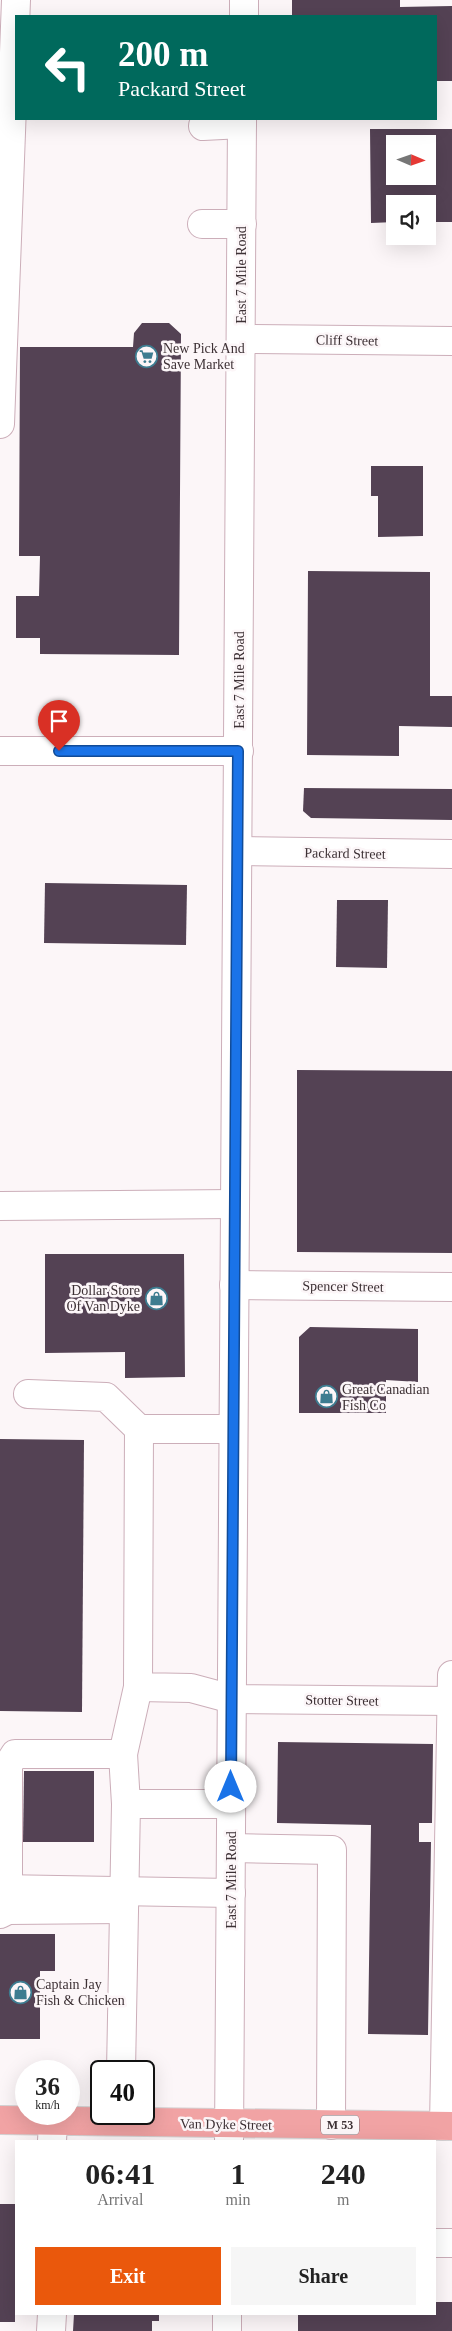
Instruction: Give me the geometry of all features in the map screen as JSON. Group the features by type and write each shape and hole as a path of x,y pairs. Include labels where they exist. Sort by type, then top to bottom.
{"main road":[{"name":"Van Dyke Street","path":"0,2120 53,2131 90,2124"},
{"name":"Van Dyke Street","path":"155,2122 229,2132 332,2125 437,2130"}],"street":[{"path":"0,424 10,30 16,0"},
{"path":"244,0 244,15"},
{"path":"203,126 242,121"},
{"name":"East 7 Mile Road","path":"229,2132 242,121"},
{"path":"202,224 242,224"},
{"name":"Cliff Street","path":"241,339 452,341"},
{"path":"0,751 238,751"},
{"name":"Packard Street","path":"238,851 452,854"},
{"path":"0,1206 235,1204"},
{"name":"Spencer Street","path":"234,1284 452,1287"},
{"path":"28,1394 106,1397 139,1429 234,1429"},
{"path":"121,2060 126,1804 124,1754 138,1687 139,1429"},
{"path":"437,2130 450,1909 452,1675"},
{"name":"Stotter Street","path":"138,1687 191,1688 232,1699 452,1701"},
{"path":"124,1754 15,1754 8,1765 3,1898 124,1899 231,1893"},
{"path":"126,1804 231,1804"},
{"path":"231,1848 332,1850 332,2125"},
{"path":"436,2243 452,2243"},
{"path":"51,2331 52,2315"},
{"path":"227,2315 227,2331"}],"building":[{"path":"292,0 400,0 400,7 452,6 452,81 437,81 437,15 292,15"},
{"path":"370,129 452,129 452,222 436,222 436,195 386,195 386,222 371,223"},
{"path":"142,323 169,323 181,334 179,655 40,654 40,638 16,638 16,596 39,596 40,556 19,556 20,347 133,347 134,333"},
{"path":"371,466 423,466 423,536 378,537 378,496 371,496"},
{"path":"308,571 430,572 430,696 452,696 452,727 399,726 399,756 307,755"},
{"path":"304,788 452,789 452,820 311,818 303,811"},
{"path":"45,883 187,885 186,945 44,943"},
{"path":"337,900 388,900 387,968 336,967"},
{"path":"297,1070 452,1071 452,1253 297,1252"},
{"path":"45,1254 184,1254 185,1377 125,1378 125,1352 45,1353"},
{"path":"310,1327 418,1329 418,1382 386,1380 386,1413 299,1413 299,1337"},
{"path":"0,1439 84,1440 82,1712 0,1711"},
{"path":"278,1742 433,1744 432,1823 419,1823 419,1842 431,1842 428,2035 368,2034 371,1825 277,1823"},
{"path":"24,1771 94,1771 94,1842 23,1842"},
{"path":"0,1934 55,1934 55,1971 40,1971 40,2039 0,2039"},
{"path":"0,2204 15,2204 15,2322 0,2322"},
{"path":"436,2302 452,2302 452,2331 298,2331 298,2315 436,2315"},
{"path":"74,2315 159,2315 159,2321 152,2321 152,2331 73,2331"}],"place":[{"name":"New Pick And Save Market","path":"147,356"},
{"name":"Dollar Store Of Van Dyke","path":"156,1298"},
{"name":"Great Canadian Fish Co","path":"326,1397"},
{"name":"Captain Jay Fish & Chicken","path":"20,1992"}],"route":[{"path":"59,751 238,751 231,1787"}]}
